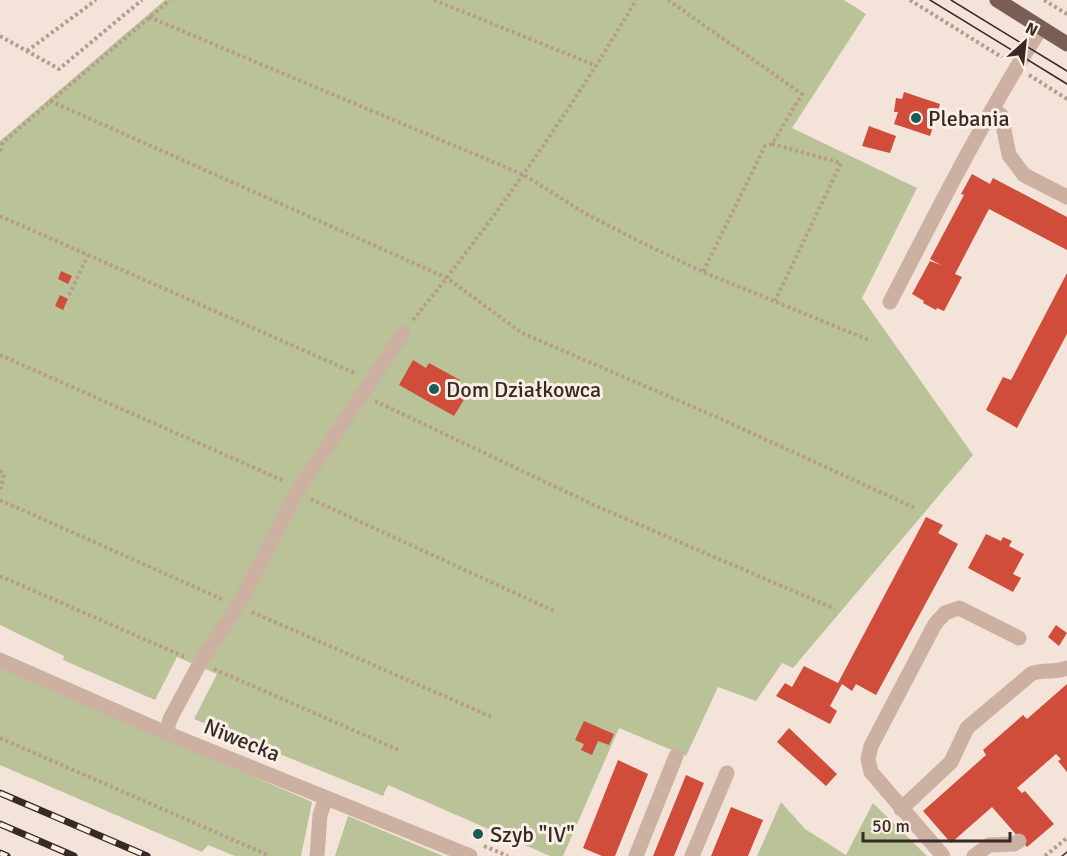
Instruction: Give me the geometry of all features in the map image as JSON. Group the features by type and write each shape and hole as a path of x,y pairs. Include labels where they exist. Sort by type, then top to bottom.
{"main road":[{"path":"997,0 1067,44"}],"street":[{"path":"890,302 992,110 1041,28"},
{"path":"992,110 1001,115 1009,155 1024,175 1067,197"},
{"path":"166,733 170,719 200,663 238,606 298,490 403,333"},
{"path":"942,856 871,772 868,759 871,746 935,624 945,613 959,608 1019,638"},
{"name":"Niwecka","path":"0,660 166,733 471,856"},
{"path":"901,809 951,762 968,728 1031,674 1042,669 1058,672 1067,668"},
{"path":"636,856 676,756"},
{"path":"692,856 727,773"},
{"path":"317,856 320,815 326,798"},
{"path":"974,856 989,845 1014,844 1019,841"}],"path":[{"path":"27,51 96,0"},
{"path":"0,36 59,69 142,0"},
{"path":"0,151 3,142 170,0"},
{"path":"434,0 597,66"},
{"path":"403,333 524,175 597,66 636,0"},
{"path":"668,0 802,94 772,144"},
{"path":"910,0 1067,99"},
{"path":"1044,0 1067,14"},
{"path":"149,18 524,175 588,215 703,272 871,341"},
{"path":"50,101 447,278 522,333 721,419 915,508"},
{"path":"703,272 765,146 772,144 841,163 775,301"},
{"path":"0,216 372,380"},
{"path":"69,295 88,255"},
{"path":"0,355 298,490 554,611"},
{"path":"361,394 597,506 835,609"},
{"path":"0,471 4,474 0,491"},
{"path":"0,738 270,856"},
{"path":"1045,856 1067,838"}],"green space":[{"path":"165,0 844,0 866,14 792,128 917,188 862,298 973,455 793,668 782,663 756,701 718,687 686,756 619,728 563,856 550,856 388,785 383,796 194,719 217,674 177,657 155,700 63,660 64,656 0,625 0,141"},
{"path":"0,666 312,802 301,856 235,856 208,845 202,852 0,765"},
{"path":"781,802 805,829 846,855 873,803 927,856 757,856"},
{"path":"348,816 443,856 335,856"}],"building":[{"name":"Plebania","path":"904,92 940,104 930,136 894,124 898,112 894,112 896,98 902,99"},
{"path":"869,126 896,136 890,153 862,146"},
{"path":"972,174 990,184 993,178 1067,217 1067,250 989,209 955,274 962,277 944,311 937,308 936,310 912,294 930,261 941,265 930,259 964,195 961,194"},
{"path":"61,271 72,276 68,284 58,279"},
{"path":"1067,273 1067,334 1017,428 986,410 1003,377 1011,380"},
{"path":"60,295 68,299 63,310 55,306"},
{"name":"Dom Działkowca","path":"413,360 426,368 429,363 460,380 456,386 468,393 454,416 399,385"},
{"path":"926,517 943,525 938,533 958,544 876,695 856,684 852,691 842,684 830,706 837,711 830,724 776,696 785,683 792,687 804,666 838,683"},
{"path":"986,534 1001,541 1003,537 1012,541 1009,546 1024,554 1013,574 1021,578 1013,592 968,568"},
{"path":"1056,625 1067,633 1059,646 1048,637"},
{"path":"1067,684 1067,772 1058,761 1061,759 1056,754 1017,788 1022,793 1025,791 1054,824 1027,847 992,807 951,843 923,811 986,755 983,750 1023,715 1027,719"},
{"path":"584,721 614,734 609,745 598,741 592,755 581,750 584,744 575,740"},
{"path":"789,728 837,774 826,786 777,742"},
{"path":"618,760 648,774 615,856 602,856 583,848"},
{"path":"686,775 704,783 674,856 653,856"},
{"path":"731,807 763,820 748,856 711,856"}],"tram line":[{"path":"930,0 1067,84"},
{"path":"951,0 1067,71"},
{"path":"1062,856 1067,852"}],"railway":[{"path":"0,793 147,856"},
{"path":"0,824 74,856"},
{"path":"0,853 7,856"}],"place":[{"name":"Plebania","path":"916,118"},
{"name":"Dom Działkowca","path":"434,389"},
{"name":"Szyb \"IV\"","path":"478,834"}]}
